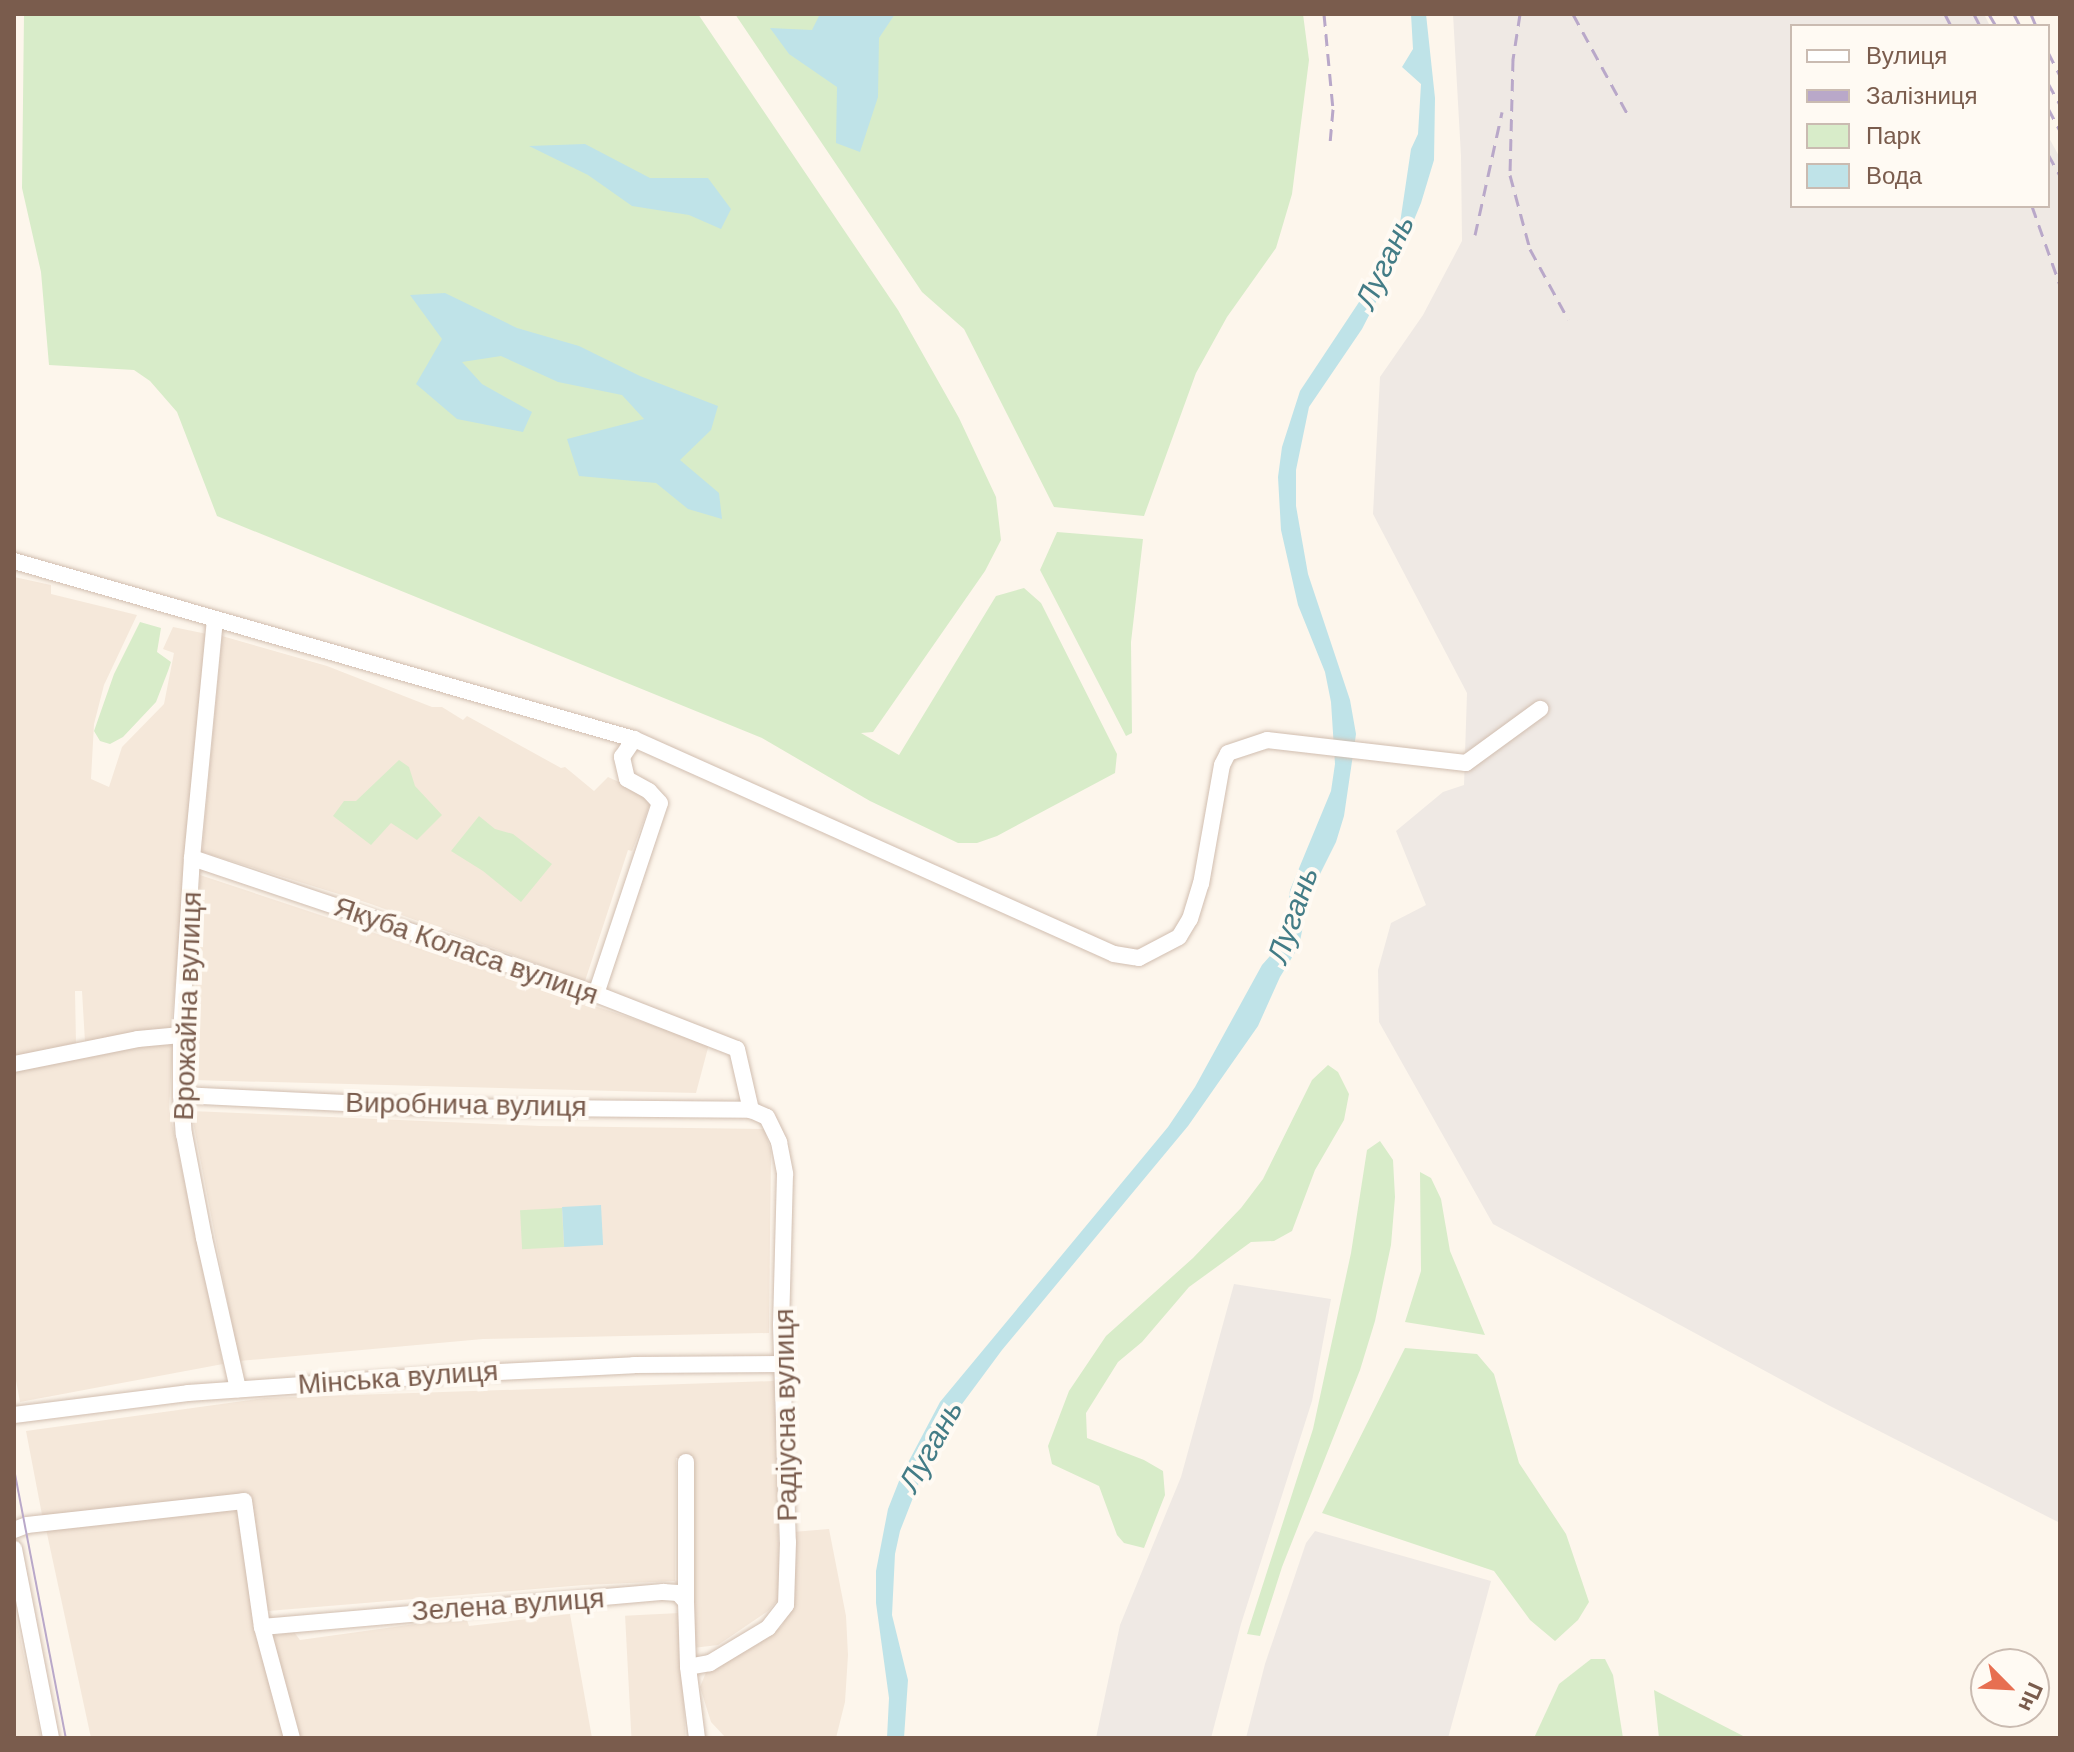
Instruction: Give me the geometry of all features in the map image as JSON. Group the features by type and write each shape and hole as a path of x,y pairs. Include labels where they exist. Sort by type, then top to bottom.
{"street":[{"path":"14,561 634,739 1114,954 1139,958 1179,937 1190,919 1201,884 1222,765 1228,753 1267,740 1466,763 1540,709"},
{"name":"Врожайна вулиця","path":"215,619 192,858 181,1035 181,1095 184,1134 201,1223 238,1389"},
{"path":"596,994 660,803 649,791 627,779 622,757 634,739"},
{"name":"Якуба Коласа вулиця","path":"192,858 596,994 737,1049 751,1110"},
{"path":"14,1064 138,1039 181,1035"},
{"name":"Виробнича вулиця","path":"181,1095 427,1107 751,1110"},
{"name":"Радіусна вулиця","path":"688,1667 710,1663 768,1628 786,1605 781,1324 785,1174 779,1142 767,1117 751,1110"},
{"name":"Мінська вулиця","path":"14,1415 238,1389 634,1365 783,1364"},
{"path":"686,1462 688,1667 697,1738"},
{"path":"14,1530 27,1525 244,1501 262,1627 292,1738"},
{"path":"14,1549 51,1738"},
{"name":"Зелена вулиця","path":"262,1627 663,1592 678,1593 686,1602"}],"shaded area":[{"path":"1453,14 1984,14 1989,24 1790,24 1790,208 2050,208 2050,140 2060,158 2060,1523 1830,1406 1493,1224 1379,1022 1378,970 1391,923 1426,905 1396,831 1443,792 1464,785 1467,693 1373,514 1380,377 1423,315 1462,241"},
{"path":"14,577 51,585 51,594 137,615 104,685 94,724 91,779 109,787 122,747 164,704 174,653 163,649 173,627 207,634 171,1028 85,1042 82,991 75,991 76,1043 14,1056"},
{"path":"222,636 327,666 432,707 442,707 463,720 467,716 561,768 565,767 594,791 608,777 645,794 650,804 632,851 628,850 585,981 368,903 202,852"},
{"path":"200,875 709,1044 696,1093 192,1080"},
{"path":"173,1044 169,1109 223,1364 20,1402 14,1370 14,1071 141,1046"},
{"path":"191,1111 540,1126 764,1129 771,1151 769,1333 483,1339 239,1361"},
{"path":"1234,1284 1331,1299 1312,1401 1241,1624 1211,1738 1096,1738 1120,1625 1181,1477"},
{"path":"774,1381 780,1597 768,1611 718,1645 693,1648 693,1459 676,1458 675,1581 584,1585 268,1611 250,1497 43,1520 26,1431 265,1398"},
{"path":"241,1505 287,1738 91,1738 46,1529"},
{"path":"829,1529 846,1616 848,1655 845,1702 836,1738 726,1738 711,1722 700,1687 707,1670 758,1644 782,1626 790,1608 793,1532"},
{"path":"1315,1531 1491,1581 1448,1738 1246,1738 1265,1664 1306,1543"},
{"path":"14,1608 30,1685 41,1738 14,1738"},
{"path":"679,1613 686,1738 631,1738 625,1616"},
{"path":"570,1614 592,1738 297,1738 271,1636 294,1632 300,1640 466,1617 469,1626"}],"green space":[{"path":"24,14 698,14 898,310 959,418 996,497 1001,540 985,571 873,732 861,733 899,755 996,596 1024,588 1041,603 1117,754 1115,773 997,836 977,843 958,843 870,801 762,738 217,516 177,412 150,381 134,370 49,365 41,272 22,188"},
{"path":"735,14 1303,14 1309,60 1292,194 1276,248 1227,317 1196,373 1144,516 1054,507 964,329 922,292"},
{"path":"1057,532 1143,539 1131,642 1132,733 1126,736 1040,570"},
{"path":"140,622 161,628 157,652 171,662 156,702 123,737 110,744 100,741 94,731 114,674"},
{"path":"399,760 409,767 415,786 442,815 417,840 391,823 371,845 333,816 344,801 356,801"},
{"path":"479,816 495,829 513,834 552,864 521,902 483,871 451,851"},
{"path":"1328,1065 1338,1072 1349,1094 1344,1120 1315,1170 1292,1231 1274,1241 1251,1242 1189,1287 1142,1342 1118,1362 1086,1413 1087,1438 1144,1460 1163,1471 1165,1495 1144,1548 1124,1543 1117,1535 1099,1486 1052,1464 1048,1446 1069,1391 1106,1336 1193,1258 1241,1208 1263,1179 1312,1080"},
{"path":"1380,1141 1393,1160 1395,1197 1391,1245 1375,1321 1360,1370 1282,1567 1260,1636 1247,1634 1313,1429 1351,1253 1367,1150"},
{"path":"1420,1172 1431,1178 1441,1199 1450,1251 1485,1335 1405,1322 1421,1271"},
{"path":"562,1208 564,1247 522,1249 520,1210"},
{"path":"1405,1348 1477,1354 1494,1374 1519,1463 1566,1534 1589,1602 1578,1620 1555,1641 1530,1620 1494,1571 1322,1513"},
{"path":"1591,1659 1605,1659 1613,1675 1623,1738 1534,1738 1559,1684"},
{"path":"1654,1690 1747,1738 1659,1738"}],"water":[{"path":"820,14 895,14 879,38 878,97 860,152 836,143 837,87 789,54 770,28 812,30"},
{"name":"Лугань","path":"1411,14 1426,14 1435,98 1434,160 1421,203 1397,261 1362,329 1309,407 1296,470 1296,506 1308,574 1350,700 1356,734 1344,816 1336,842 1309,896 1299,946 1280,977 1258,1026 1188,1126 1002,1350 945,1427 927,1462 900,1531 895,1554 892,1615 908,1680 904,1738 887,1738 889,1698 876,1603 876,1571 888,1509 901,1476 940,1402 1168,1127 1195,1087 1262,965 1284,940 1290,890 1331,791 1335,764 1331,702 1325,672 1298,605 1281,530 1278,477 1282,447 1300,391 1373,281 1400,223 1411,149 1418,134 1421,84 1402,67 1413,49"},
{"path":"585,144 650,178 708,178 731,209 721,229 689,215 632,206 588,175 529,146"},
{"path":"445,293 517,328 579,346 640,376 718,406 711,430 680,460 719,493 722,519 688,509 656,483 579,476 567,439 644,419 622,395 558,382 501,356 462,362 482,384 532,412 523,432 457,419 416,384 442,339 410,295"},
{"path":"601,1205 603,1245 564,1247 562,1207"}],"tram line":[{"path":"14,1469 66,1738"}],"railway":[{"path":"1324,14 1333,109 1330,141"},
{"path":"1520,14 1513,59 1510,175 1530,249 1568,319"},
{"path":"1573,14 1627,113"},
{"path":"1945,14 1950,24"},
{"path":"1974,14 1979,24"},
{"path":"1989,14 1995,24"},
{"path":"2014,14 2019,24"},
{"path":"2031,14 2035,24"},
{"path":"2050,56 2060,76"},
{"path":"2050,87 2060,105"},
{"path":"1475,235 1502,112"},
{"path":"2050,112 2060,131"},
{"path":"2050,158 2060,176"},
{"path":"2033,208 2060,285"}]}
